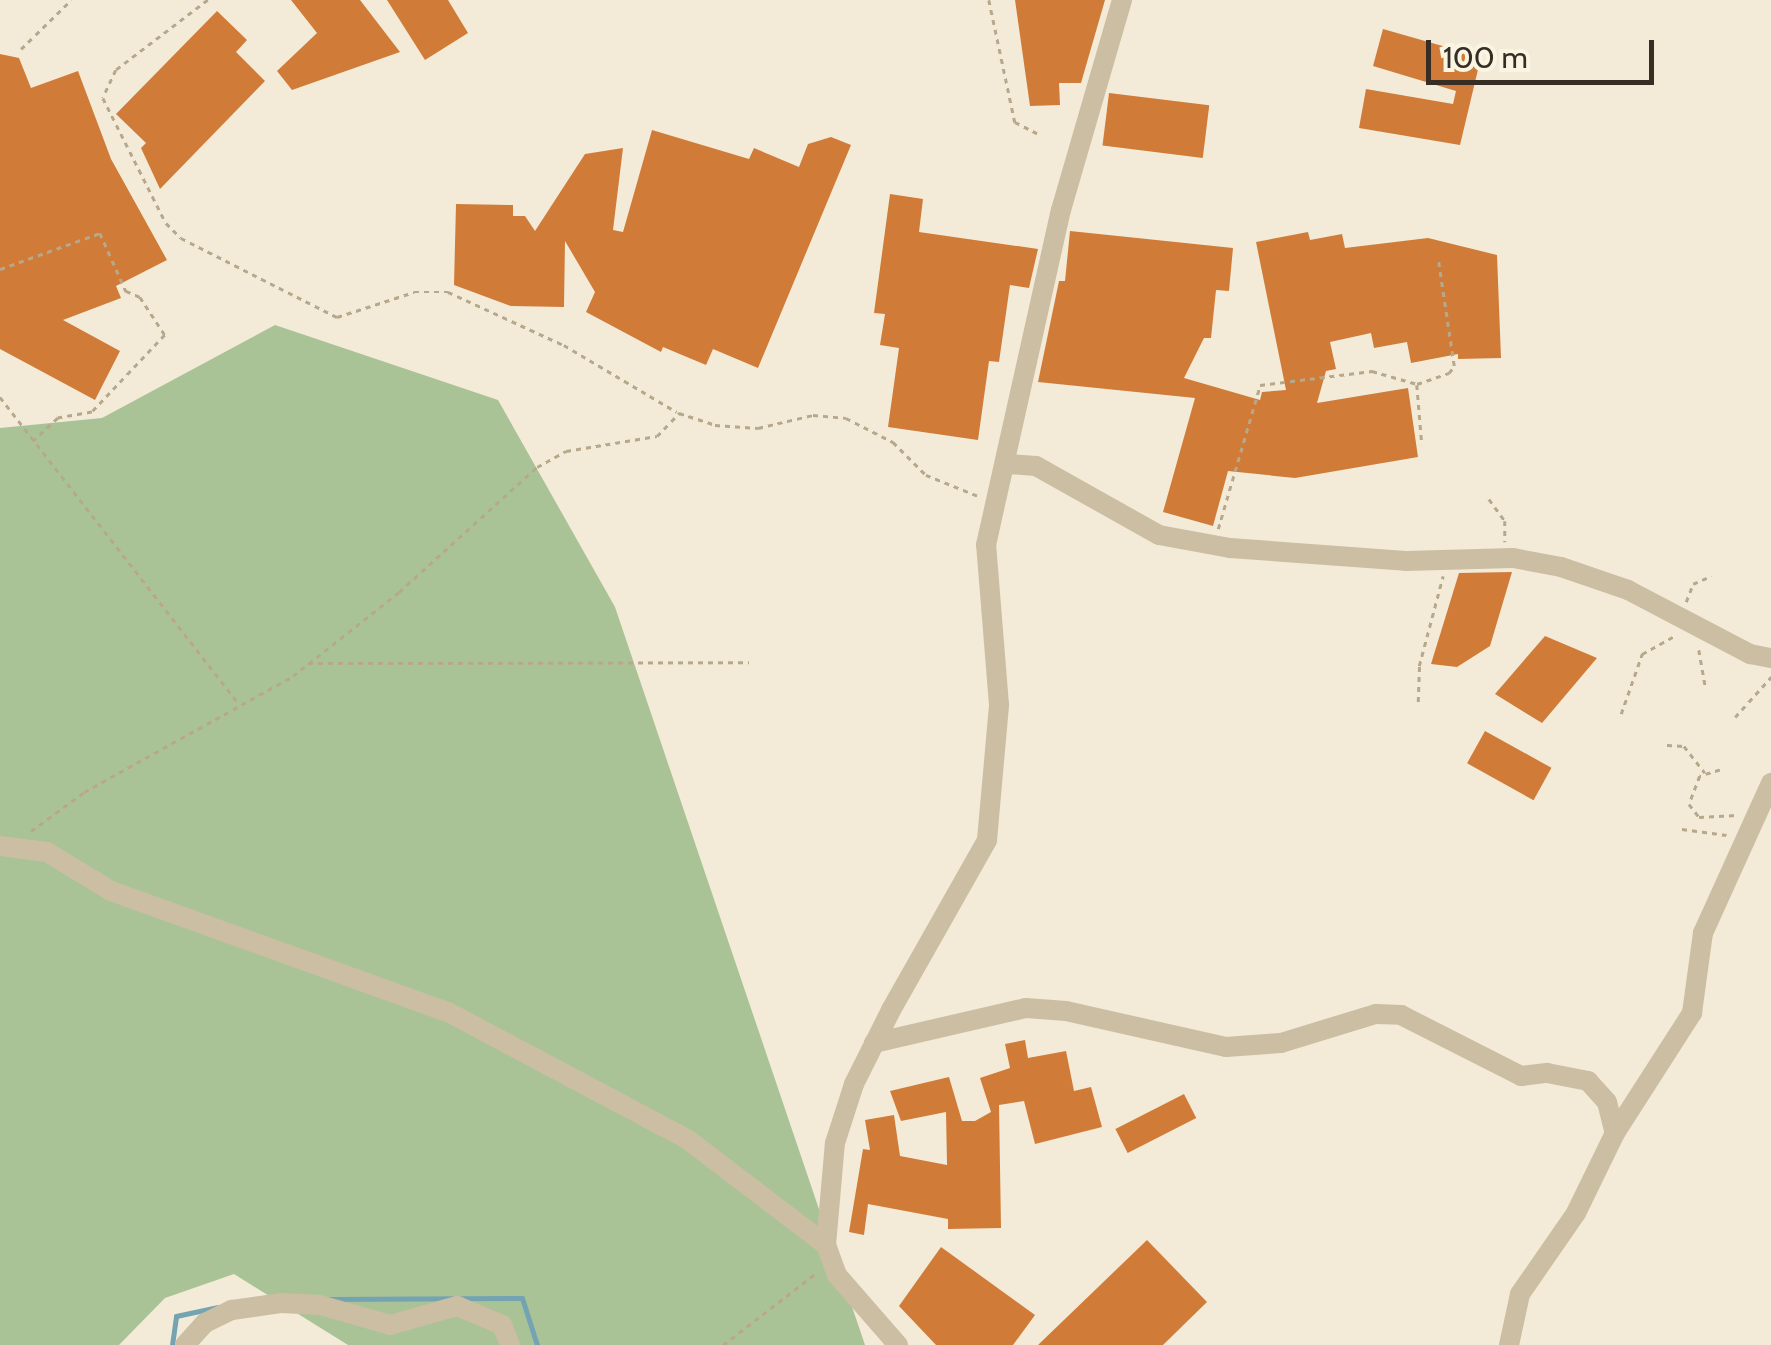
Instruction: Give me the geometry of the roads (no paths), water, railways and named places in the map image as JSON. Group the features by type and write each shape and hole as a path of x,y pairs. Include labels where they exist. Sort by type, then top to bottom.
{"street":[{"path":"829,1253 842,1116 874,1043 988,840 1000,705 986,546 994,496 1008,464 1061,210 1122,0"},
{"path":"1008,464 1036,466 1159,534 1214,545 1448,560 1505,558 1578,572 1688,621 1750,654 1771,658"},
{"path":"1508,1345 1520,1294 1593,1185 1615,1133 1692,1012 1703,933 1743,837 1771,783"},
{"path":"8,845 47,852 147,906 448,1012 687,1139 829,1253 898,1345"},
{"path":"874,1043 1026,1008 1066,1010 1226,1047 1281,1043 1376,1014 1401,1015 1521,1076 1547,1073 1588,1082 1607,1102 1615,1133"},
{"path":"185,1345 205,1323 232,1310 281,1303 320,1305 390,1325 457,1306 502,1326 510,1345"}],"waterway":[{"path":"328,1299 522,1298 537,1345"},
{"path":"172,1345 176,1316 218,1307"}]}
